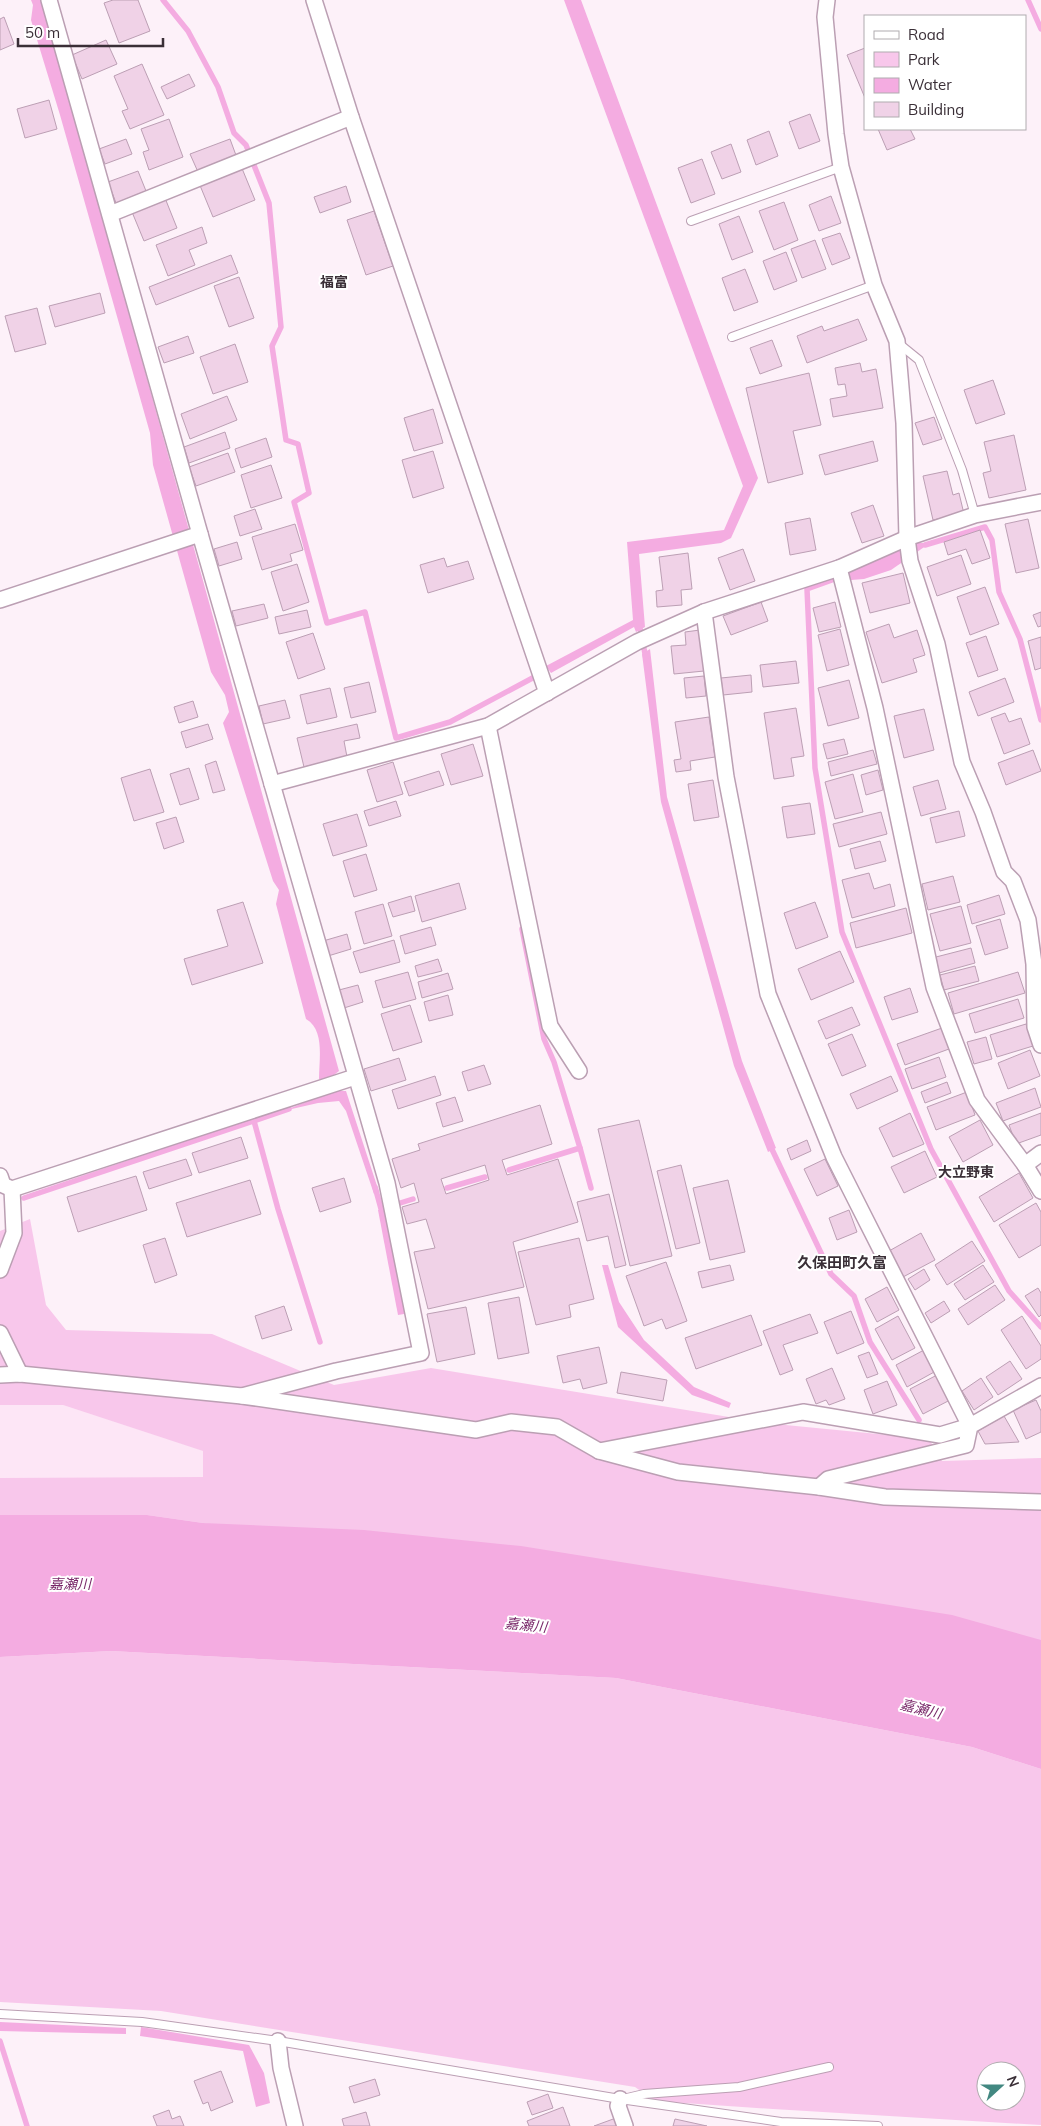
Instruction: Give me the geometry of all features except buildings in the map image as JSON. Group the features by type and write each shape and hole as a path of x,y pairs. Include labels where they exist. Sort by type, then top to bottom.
{"street":[{"path":"49,0 272,784 351,1079 387,1183 421,1353 336,1371 242,1396"},
{"path":"314,0 351,117 546,688"},
{"path":"827,0 825,17 841,167 874,286 897,341 904,423 907,538 910,561 937,644 962,762 983,812 1004,872 1013,881 1028,920 1034,964 1035,1026 1041,1045"},
{"path":"110,214 351,117"},
{"path":"272,784 488,726 546,688 636,642 704,612 839,568 907,538 975,515 1041,502"},
{"path":"0,600 200,534"},
{"path":"839,568 875,708 934,987 978,1100 1041,1191"},
{"path":"704,612 726,777 768,994 834,1157 970,1426 966,1445 828,1479 819,1487"},
{"path":"488,726 550,1026 579,1071"},
{"path":"0,1176 3,1185 12,1189 351,1079"},
{"path":"1024,1165 1041,1153"},
{"path":"0,1270 14,1233 12,1189"},
{"path":"0,1333 20,1374"},
{"path":"0,1375 20,1374 242,1396 476,1430 511,1422 557,1427 599,1451 678,1472 819,1487 885,1497 1041,1502"},
{"path":"599,1451 803,1412 940,1434 970,1426 1041,1386"},
{"path":"278,2041 281,2068 295,2126"},
{"path":"620,2099 618,2106 625,2126"}],"lane":[{"path":"691,222 841,167"},
{"path":"732,337 874,286"},
{"path":"897,341 919,360 962,470 975,515"},
{"path":"0,2014 142,2022 278,2041 620,2099 781,2122 878,2126"},
{"path":"620,2099 644,2094 739,2087 829,2067"}],"shaded area":[{"path":"0,1405 63,1405 204,1451 203,1523 0,1577"}],"green space":[{"path":"30,1219 46,1305 66,1330 212,1334 334,1385 431,1368 765,1423 929,1439 942,1461 1041,1458 1041,1685 203,1523 147,1515 0,1515 0,1478 203,1477 203,1451 63,1405 0,1405 0,1231"},
{"path":"111,1651 616,1678 972,1747 1041,1769 1041,2125 655,2101 635,2087 161,2011 0,2002 0,1657"}],"water":[{"path":"31,0 42,0 339,1071 329,1079 319,1079 320,1046 316,1030 306,1019 276,904 279,890 273,881 223,723 229,712 225,695 211,672 153,465 150,433 60,115 31,20 33,5"},
{"path":"564,0 581,0 758,478 731,538 721,543 639,554 645,627 636,632 634,627 551,673 546,666 633,620 627,542 724,530 743,486"},
{"path":"917,543 930,543 891,570 864,579 826,582"},
{"path":"650,649 667,797 742,1061 776,1148 768,1152 734,1066 661,802 642,654"},
{"path":"334,1091 346,1091 379,1192 374,1194 346,1111 339,1101 318,1103 283,1111"},
{"path":"378,1210 384,1210 410,1313 398,1315"},
{"path":"602,1265 608,1265 619,1302 644,1340 694,1387 731,1403 729,1408 692,1395 618,1327"},
{"name":"嘉瀬川","path":"0,1515 147,1515 203,1523 364,1530 521,1546 952,1615 1041,1640 1041,1769 972,1747 616,1678 111,1651 0,1657"},
{"path":"0,2022 126,2028 126,2034 0,2031"},
{"path":"141,2027 249,2045 264,2073 270,2103 256,2107 243,2051 140,2036"}],"waterway":[{"path":"163,0 188,31 218,87 234,133 246,145 269,203 281,327 272,346 286,440 298,444 309,493 294,502 327,623 365,612 396,738 450,722 540,674"},
{"path":"1028,0 1041,29"},
{"path":"925,545 985,527 992,540 999,592 1020,639 1041,720"},
{"path":"832,580 807,589 815,768 842,932 931,1149 1009,1291 1041,1327"},
{"path":"639,623 646,659"},
{"path":"509,1170 580,1148 554,1062 544,1039 522,929"},
{"path":"24,1198 289,1109"},
{"path":"254,1121 278,1209 320,1342"},
{"path":"769,1143 831,1274 854,1296 870,1342 919,1420"},
{"path":"580,1148 591,1188"},
{"path":"447,1188 485,1177"},
{"path":"375,1187 383,1216"},
{"path":"397,1204 413,1199"},
{"path":"0,2041 27,2126"}],"district":[{"name":"福富","path":"334,282"},
{"name":"大立野東","path":"966,1172"},
{"name":"久保田町久富","path":"842,1263"}]}
